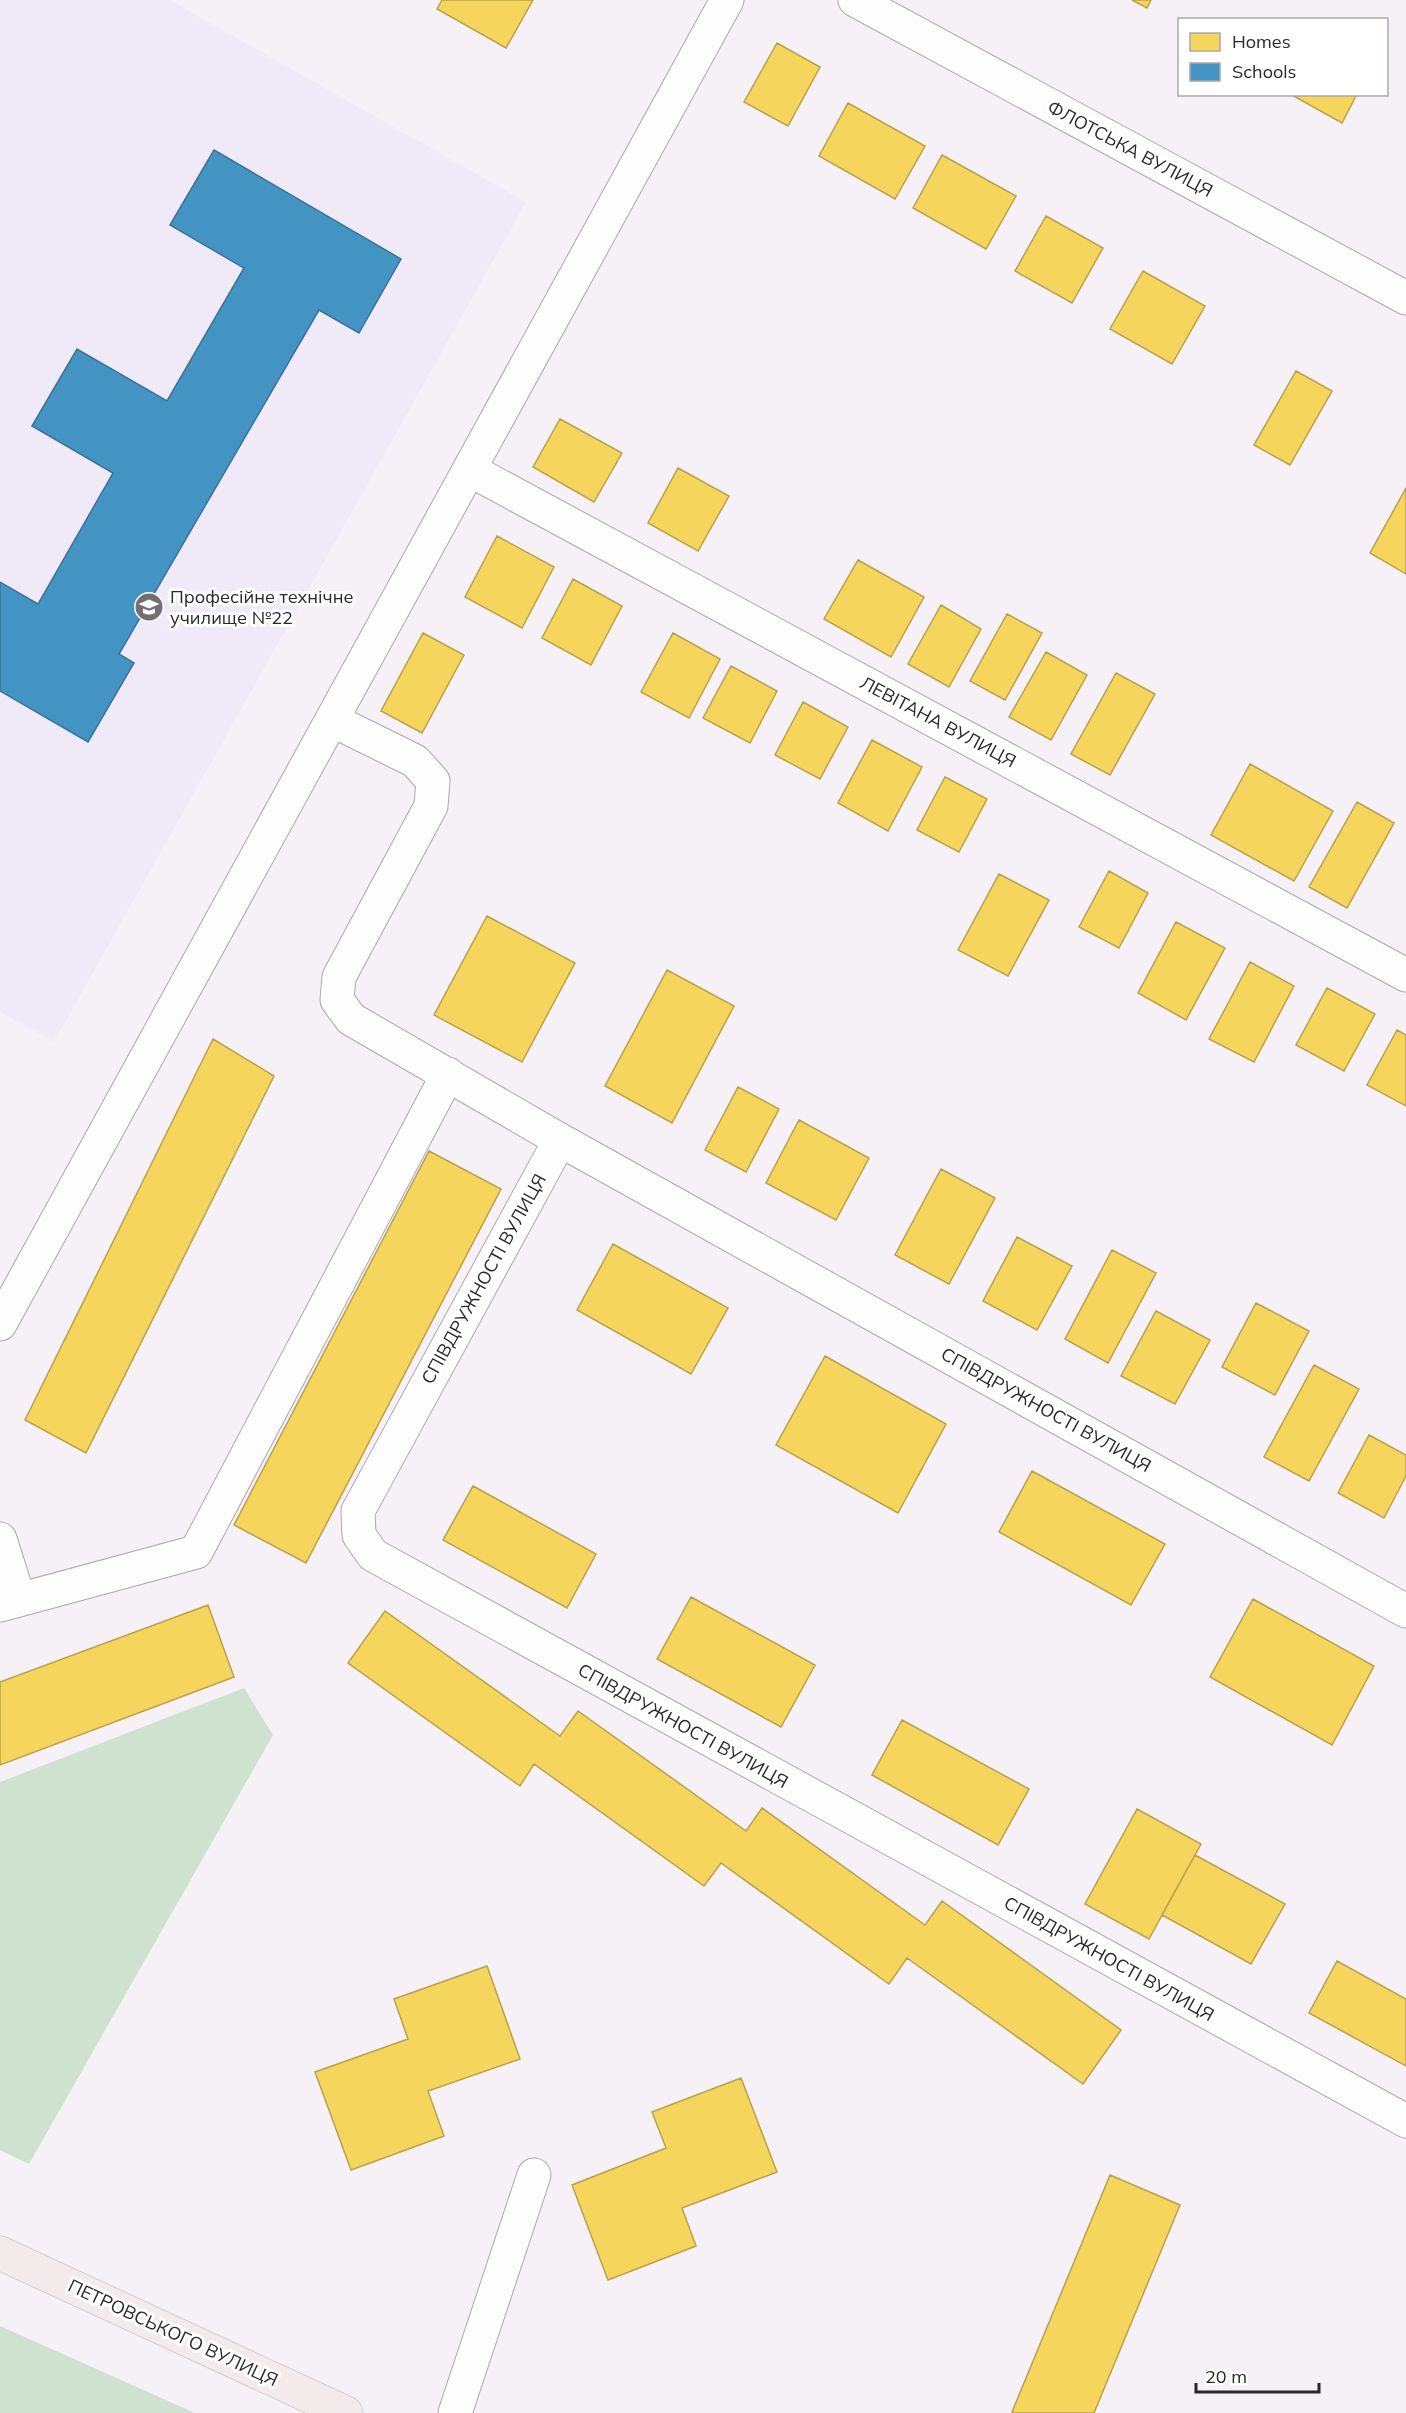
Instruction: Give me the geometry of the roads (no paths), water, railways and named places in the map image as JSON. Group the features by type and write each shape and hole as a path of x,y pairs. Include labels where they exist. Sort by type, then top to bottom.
{"main road":[{"name":"ПЕТРОВСЬКОГО ВУЛИЦЯ","path":"0,2253 346,2413"}],"street":[{"path":"0,1324 727,0"},
{"name":"ФЛОТСЬКА ВУЛИЦЯ","path":"855,0 1406,298"},
{"name":"ЛЕВІТАНА ВУЛИЦЯ","path":"470,470 1406,975"},
{"name":"СПІВДРУЖНОСТІ ВУЛИЦЯ","path":"332,720 415,761 433,781 431,806 339,977 337,1000 351,1019 560,1140 1406,1611"},
{"path":"0,1539 9,1602 196,1552 448,1074"},
{"name":"СПІВДРУЖНОСТІ ВУЛИЦЯ","path":"560,1140 358,1511 359,1535 373,1555 1406,2121"},
{"path":"455,2413 534,2175"}],"place":[{"name":"Професійне технічне училище №22","path":"149,607"}]}
